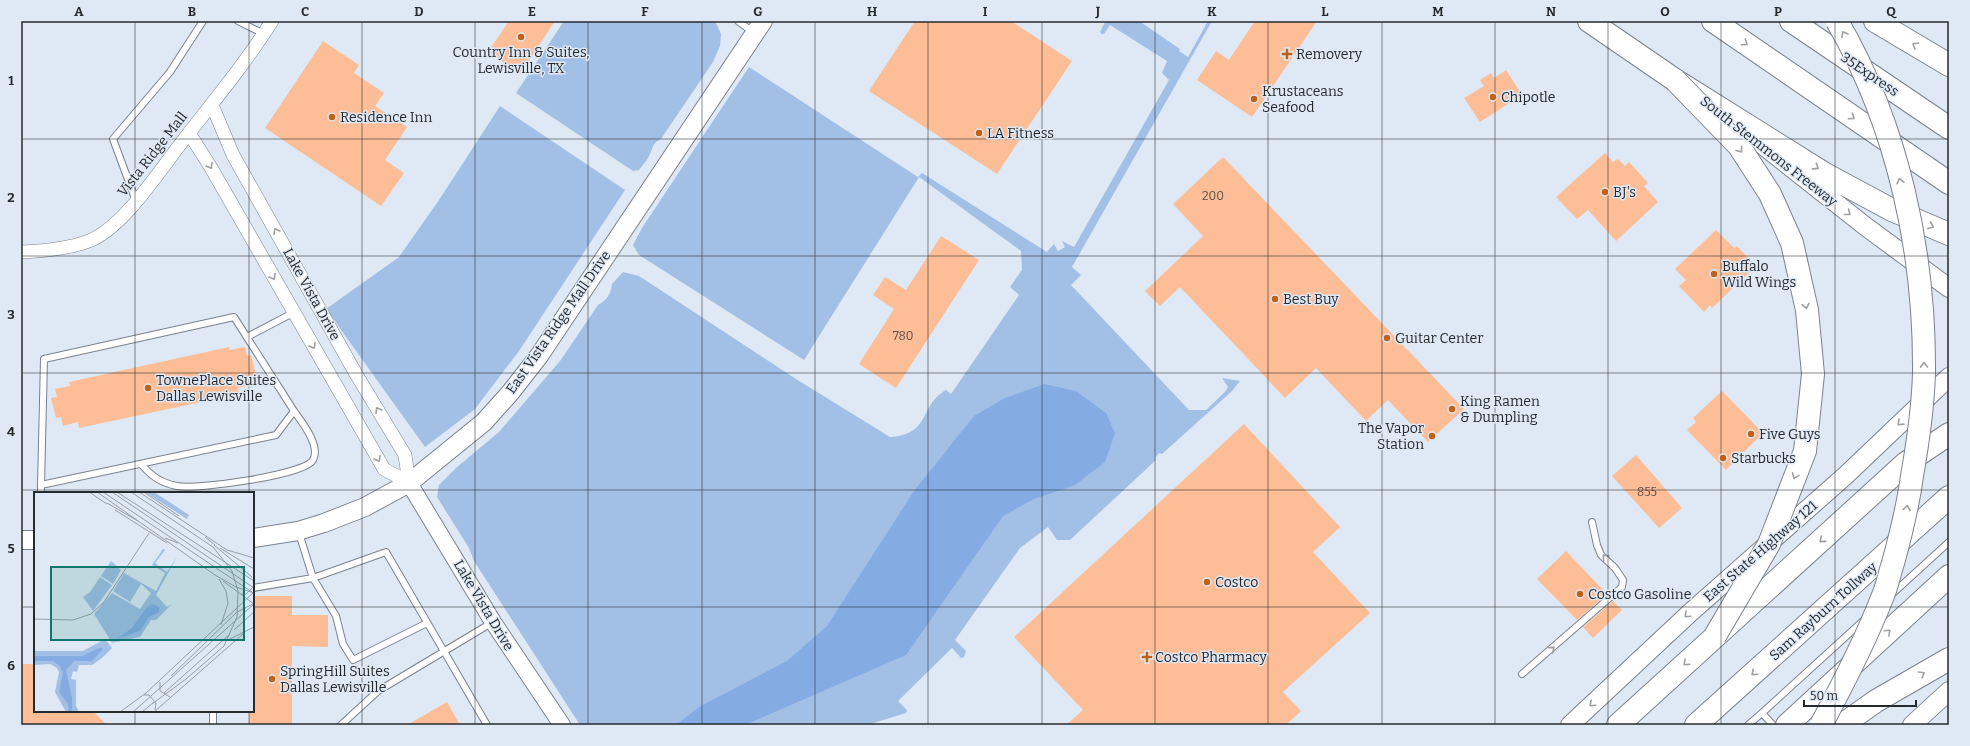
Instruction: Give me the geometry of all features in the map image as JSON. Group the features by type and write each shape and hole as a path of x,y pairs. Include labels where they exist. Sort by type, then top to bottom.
{"highway":[{"path":"1589,21 1676,80 1825,174 1892,210 1949,234"},
{"path":"1713,21 1949,183"},
{"name":"35Express","path":"1791,21 1949,128"},
{"path":"1821,725 1854,665 1883,597 1906,514 1919,433 1924,375 1922,322 1916,247 1896,164 1875,97 1837,21"},
{"path":"1875,21 1949,65"},
{"path":"1676,80 1738,146 1770,194 1794,251 1808,310 1813,374 1805,451 1769,544 1715,636"},
{"path":"1618,725 1906,463 1949,434"},
{"name":"Sam Rayburn Tollway","path":"1696,725 1949,497"},
{"path":"1787,725 1949,576"},
{"path":"1842,725 1876,701 1949,659"}],"main road":[{"name":"South Stemmons Freeway","path":"1584,21 1703,98 1865,226 1945,283 1949,295"},
{"name":"East Vista Ridge Mall Drive","path":"254,538 298,531 365,506 409,483 484,422 510,393 571,308 759,27"},
{"name":"East State Highway 121","path":"1570,725 1692,611 1845,476 1948,377"},
{"path":"21,540 34,540"},
{"path":"1912,725 1949,691"}],"street":[{"name":"Vista Ridge Mall","path":"21,252 50,251 90,241 113,226 136,201 229,84 272,21"},
{"name":"Lake Vista Drive","path":"212,105 234,155 354,370 406,455 409,483 465,573 493,622 562,725"},
{"name":"Lake Vista Drive","path":"189,133 210,166 293,313 384,469 409,483"}],"lane":[{"path":"136,201 113,139 170,72 203,21"},
{"path":"238,21 264,34"},
{"path":"738,21 759,27"},
{"path":"247,337 293,313"},
{"path":"41,492 44,359 234,317 308,431 315,453 313,461 306,466 257,480 179,487 159,481 150,475 142,465"},
{"path":"41,485 142,465 276,435 294,411"},
{"path":"1522,674 1622,587 1623,580 1615,568 1601,555 1597,546 1592,522"},
{"path":"298,531 313,578 336,616 343,644 353,660 427,623"},
{"path":"1748,725 1949,542"},
{"path":"254,588 313,578 386,552 487,725"},
{"path":"341,725 378,691 493,622"},
{"path":"213,712 213,725"},
{"path":"1762,713 1774,725"}],"shaded area":[{"path":"564,21 712,21 716,23 721,34 720,46 713,62 661,139 655,143 648,158 639,170 633,171 516,93"},
{"path":"1104,21 1139,21 1180,49 1179,51 1188,57 1208,21 1212,21 1072,267 1081,275 1071,285 1189,410 1206,410 1225,392 1228,387 1222,378 1240,381 1232,391 1162,454 1159,453 1155,458 1156,460 1070,540 1057,540 1048,527 1020,548 955,640 966,651 964,657 961,658 952,648 898,701 907,710 906,713 867,725 580,725 474,561 469,548 437,497 439,485 457,467 499,432 560,361 598,305 608,296 611,291 612,284 623,272 639,276 796,379 890,437 903,435 913,431 919,425 937,396 946,390 951,394 1019,295 1010,287 1022,270 1021,251 919,177 804,360 639,255 633,245 642,228 749,67 918,177 922,173 1047,252 1054,244 1058,251 1065,247 1062,241 1074,247 1169,80 1162,73 1167,61 1110,25 1104,34 1102,34 1100,32 1105,22"},
{"path":"500,106 625,190 519,351 475,409 425,447 326,309 399,257 439,200"},
{"path":"1044,384 1076,391 1106,413 1115,433 1105,462 1075,485 1034,499 1003,516 906,655 745,725 676,725 699,707 787,661 827,626 914,491 974,416 1003,399"}],"building":[{"name":"Country Inn & Suites, Lewisville, TX","path":"509,21 555,21 520,74 488,52"},
{"name":"LA Fitness","path":"915,21 1011,21 1072,61 997,174 869,91"},
{"path":"1255,21 1317,21 1252,117 1197,80 1216,51 1229,60"},
{"name":"Residence Inn","path":"323,41 359,65 354,73 384,93 375,106 407,127 385,160 404,173 381,206 265,128"},
{"name":"Chipotle","path":"1506,70 1522,95 1480,122 1464,98 1484,86 1480,80 1491,73 1494,78"},
{"name":"BJ's","path":"1605,153 1613,162 1618,159 1625,166 1629,162 1648,183 1644,186 1658,202 1616,241 1588,210 1577,219 1556,197"},
{"name":"Best Buy","path":"1223,157 1464,409 1428,442 1388,400 1366,421 1316,368 1285,398 1180,287 1160,306 1145,291 1203,236 1173,204"},
{"name":"Buffalo Wild Wings","path":"1716,230 1734,248 1737,246 1756,266 1712,308 1710,305 1704,312 1679,286 1686,280 1675,269"},
{"path":"941,236 979,260 896,388 859,364 894,309 873,295 885,277 906,290"},
{"name":"TownePlace Suites Dallas Lewisville","path":"229,347 230,350 245,347 247,356 251,355 256,375 251,376 253,384 238,388 239,394 79,428 78,422 63,426 61,417 56,418 51,398 57,397 55,389 70,386 69,382"},
{"path":"1722,391 1763,433 1726,470 1687,430 1696,422 1693,418"},
{"name":"Costco","path":"1244,424 1340,527 1313,552 1370,613 1283,692 1301,711 1286,725 1066,725 1083,710 1014,637"},
{"path":"1636,455 1682,508 1659,528 1612,476"},
{"name":"Costco Gasoline","path":"1566,551 1607,594 1577,620 1537,579"},
{"name":"SpringHill Suites Dallas Lewisville","path":"254,596 292,596 292,615 328,615 328,647 292,646 292,725 249,725 249,712 254,712"},
{"path":"1613,601 1622,610 1593,638 1583,627"},
{"path":"21,664 34,664 34,712 94,712 107,725 21,725"},
{"path":"447,702 460,725 407,725"}],"place":[{"name":"Country Inn & Suites, Lewisville, TX","path":"521,37"},
{"name":"Removery","path":"1287,54"},
{"name":"Chipotle","path":"1493,97"},
{"name":"Krustaceans Seafood","path":"1254,99"},
{"name":"Residence Inn","path":"332,117"},
{"name":"LA Fitness","path":"979,133"},
{"name":"BJ's","path":"1605,192"},
{"name":"Buffalo Wild Wings","path":"1714,274"},
{"name":"Best Buy","path":"1275,299"},
{"name":"Guitar Center","path":"1387,338"},
{"name":"TownePlace Suites Dallas Lewisville","path":"148,388"},
{"name":"King Ramen & Dumpling","path":"1452,409"},
{"name":"Five Guys","path":"1751,434"},
{"name":"The Vapor Station","path":"1432,436"},
{"name":"Starbucks","path":"1723,458"},
{"name":"Costco","path":"1207,582"},
{"name":"Costco Gasoline","path":"1580,594"},
{"name":"Costco Pharmacy","path":"1147,657"},
{"name":"SpringHill Suites Dallas Lewisville","path":"272,679"}]}
